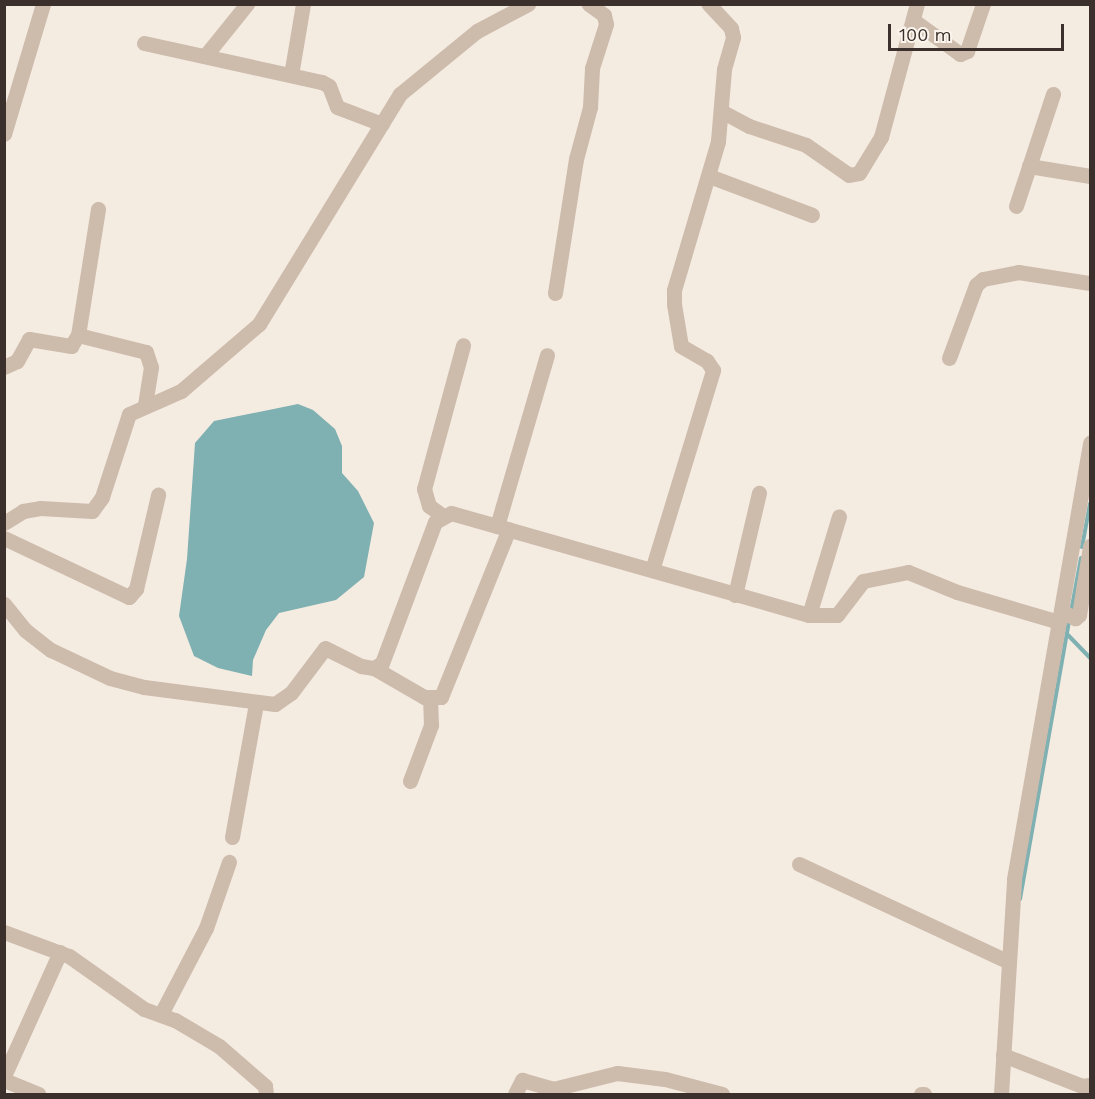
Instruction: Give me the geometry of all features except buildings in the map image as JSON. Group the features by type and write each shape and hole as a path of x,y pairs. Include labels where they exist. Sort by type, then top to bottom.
{"street":[{"path":"4,134 43,4"},
{"path":"205,56 238,21 247,4"},
{"path":"291,75 303,4"},
{"path":"4,523 23,511 40,508 92,511 102,497 122,426 129,414 145,405 181,392 259,324 400,94 477,31 528,4"},
{"path":"555,293 576,159 590,107 592,68 606,24 604,15 589,4"},
{"path":"652,570 713,370 711,364 681,346 674,304 674,290 709,176 721,111 724,69 733,37 731,28 709,4"},
{"path":"721,111 749,126 806,145 849,175 859,174 881,136 918,4"},
{"path":"913,20 960,54 967,51 983,4"},
{"path":"144,43 291,75 329,86 337,107 378,132"},
{"path":"1016,206 1053,94"},
{"path":"1029,166 1090,177"},
{"path":"709,176 812,215"},
{"path":"4,367 17,361 27,340 71,345 78,335 98,209"},
{"path":"949,358 976,285 983,279 1018,272 1090,283"},
{"path":"78,335 146,352 151,367 145,405"},
{"path":"443,516 429,506 424,489 463,345"},
{"path":"430,698 444,692 503,527 547,355"},
{"path":"1000,1095 1010,1057 1008,961 1014,879 1066,616 1090,442"},
{"path":"735,595 759,493"},
{"path":"4,538 129,597 136,589 158,495"},
{"path":"374,668 382,663 435,522 451,513 810,615 837,615 863,581 908,572 957,592 1066,616"},
{"path":"810,615 839,516"},
{"path":"1066,616 1090,546"},
{"path":"4,604 25,630 51,650 110,678 144,687 275,704 283,700 325,648 361,666 374,668 430,698"},
{"path":"410,781 431,724 430,698"},
{"path":"232,837 256,703"},
{"path":"161,1014 206,928 229,862"},
{"path":"799,864 1008,961"},
{"path":"4,932 60,952 144,1009 161,1014 234,1057 265,1086 266,1095"},
{"path":"38,1095 4,1078 60,952"},
{"path":"1010,1057 1082,1086 1090,1085"},
{"path":"514,1095 522,1080 553,1089 617,1073 665,1080 722,1095"}],"water":[{"path":"298,404 313,410 335,429 342,446 342,473 358,491 374,523 364,577 336,600 279,613 266,630 253,660 252,676 218,668 194,656 179,616 187,559 195,443 214,421"}],"waterway":[{"path":"1082,547 1090,504"},
{"path":"1071,612 1081,558"},
{"path":"1020,899 1069,620"},
{"path":"1067,634 1090,658"}]}
